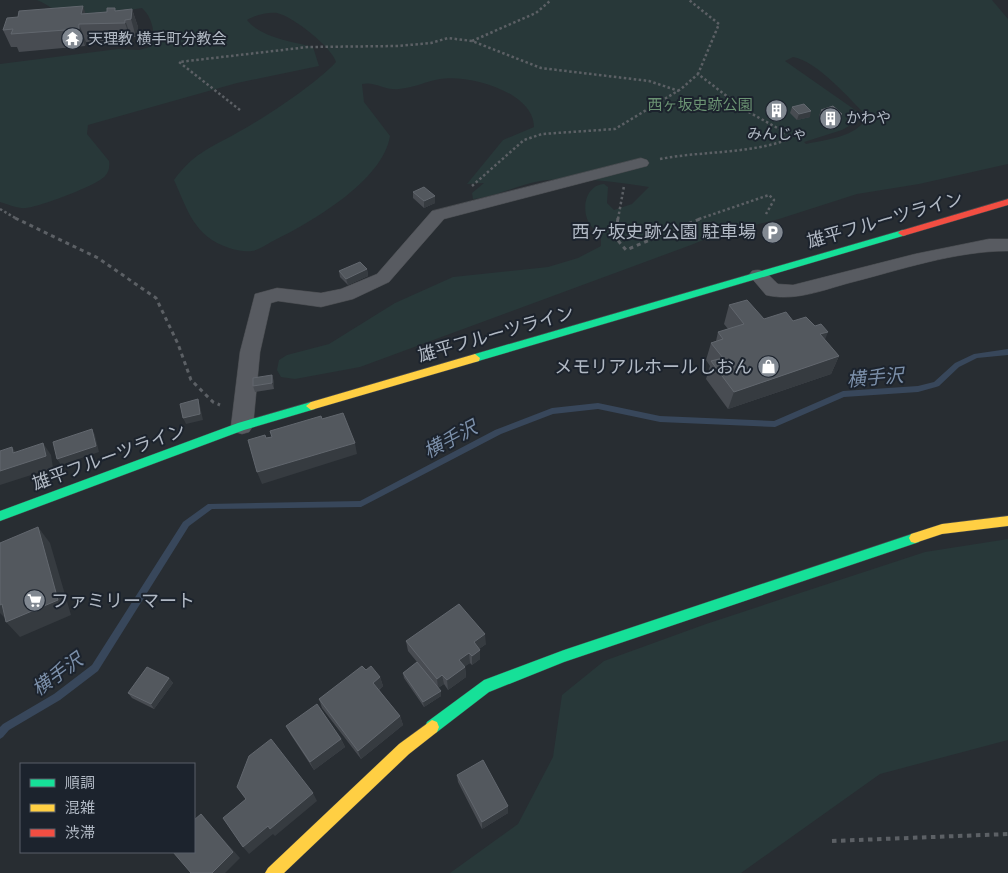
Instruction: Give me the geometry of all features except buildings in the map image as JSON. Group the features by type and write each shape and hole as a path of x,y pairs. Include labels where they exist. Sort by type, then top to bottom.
{"street":[{"path":"242,421 250,352 262,299 277,294 301,299 321,300 346,294 383,278 438,215 634,164"},
{"name":"雄平フルーツライン","path":"0,516 242,421 1008,202"},
{"path":"758,275 773,290 793,291 915,260 989,245 1008,246"},
{"path":"273,873 404,749 484,686 564,656 942,529 1008,521"}],"path":[{"path":"472,41 536,13 551,0"},
{"path":"467,191 524,140 538,136 615,130 679,91 698,74 719,24 689,0"},
{"path":"240,110 179,62 308,47 398,46 431,43 448,38 472,41 541,68 618,79 649,81 679,91"},
{"path":"698,74 745,110 781,130 787,140 767,147 691,153 634,164 615,237 626,250 690,222 768,195 774,200 766,214"},
{"path":"0,209 27,225 98,258 156,298 178,344 191,380 213,402 242,421"},
{"path":"832,842 1008,834"}],"green space":[{"name":"西ヶ坂史跡公園","path":"37,0 992,0 1008,19 1008,164 919,184 857,194 779,219 718,234 360,367 295,379 281,377 277,370 279,360 287,355 329,344 395,303 453,277 548,267 578,258 601,246 601,235 592,227 586,215 586,201 592,189 604,184 608,187 607,203 614,210 632,204 649,187 594,180 567,179 540,181 490,196 473,199 472,193 484,183 467,184 503,140 534,127 531,115 523,104 512,95 498,88 467,79 440,79 394,89 367,83 362,84 364,102 390,136 384,153 374,169 360,184 324,212 260,248 244,251 217,243 208,237 194,221 174,180 195,158 209,148 247,128 288,101 336,62 327,48 301,26 284,15 266,13 247,20 268,35 313,47 319,66 237,83 88,125 87,134 109,161 109,169 105,176 92,185 43,204 26,208 12,206 0,202 0,64 118,49 139,50 150,47 153,37 151,21 142,8 80,20 68,18","holes":["793,57 803,60 823,73 868,117 862,124 840,137 806,144 804,142 842,130 858,121 858,112 785,61"]},
{"path":"1008,539 1008,740 880,774 741,873 450,873 518,824 553,757 562,695 604,661 706,624 925,552"}],"waterway":[{"name":"横手沢","path":"0,734 6,727 57,697 95,668 186,524 211,506 361,504 498,432 552,411 598,406 660,419 775,424 843,394 918,389 936,384 957,365 976,356 1008,352"}],"traffic: fast":[{"path":"475,358 903,233"},
{"path":"0,516 242,426 311,406"},
{"path":"432,727 484,687 564,656 915,538"}],"traffic: slow":[{"path":"311,406 475,358"},
{"path":"915,538 942,529 1008,521"},
{"path":"273,873 404,749 432,727"}],"traffic: jam":[{"path":"903,233 1008,202"}],"place":[{"name":"天理教 横手町分教会","path":"72,39"},
{"name":"みんじゃ","path":"777,111"},
{"name":"かわや","path":"830,118"},
{"name":"西ヶ坂史跡公園 駐車場","path":"772,232"},
{"name":"メモリアルホールしおん","path":"768,367"},
{"name":"ファミリーマート","path":"35,601"}]}
